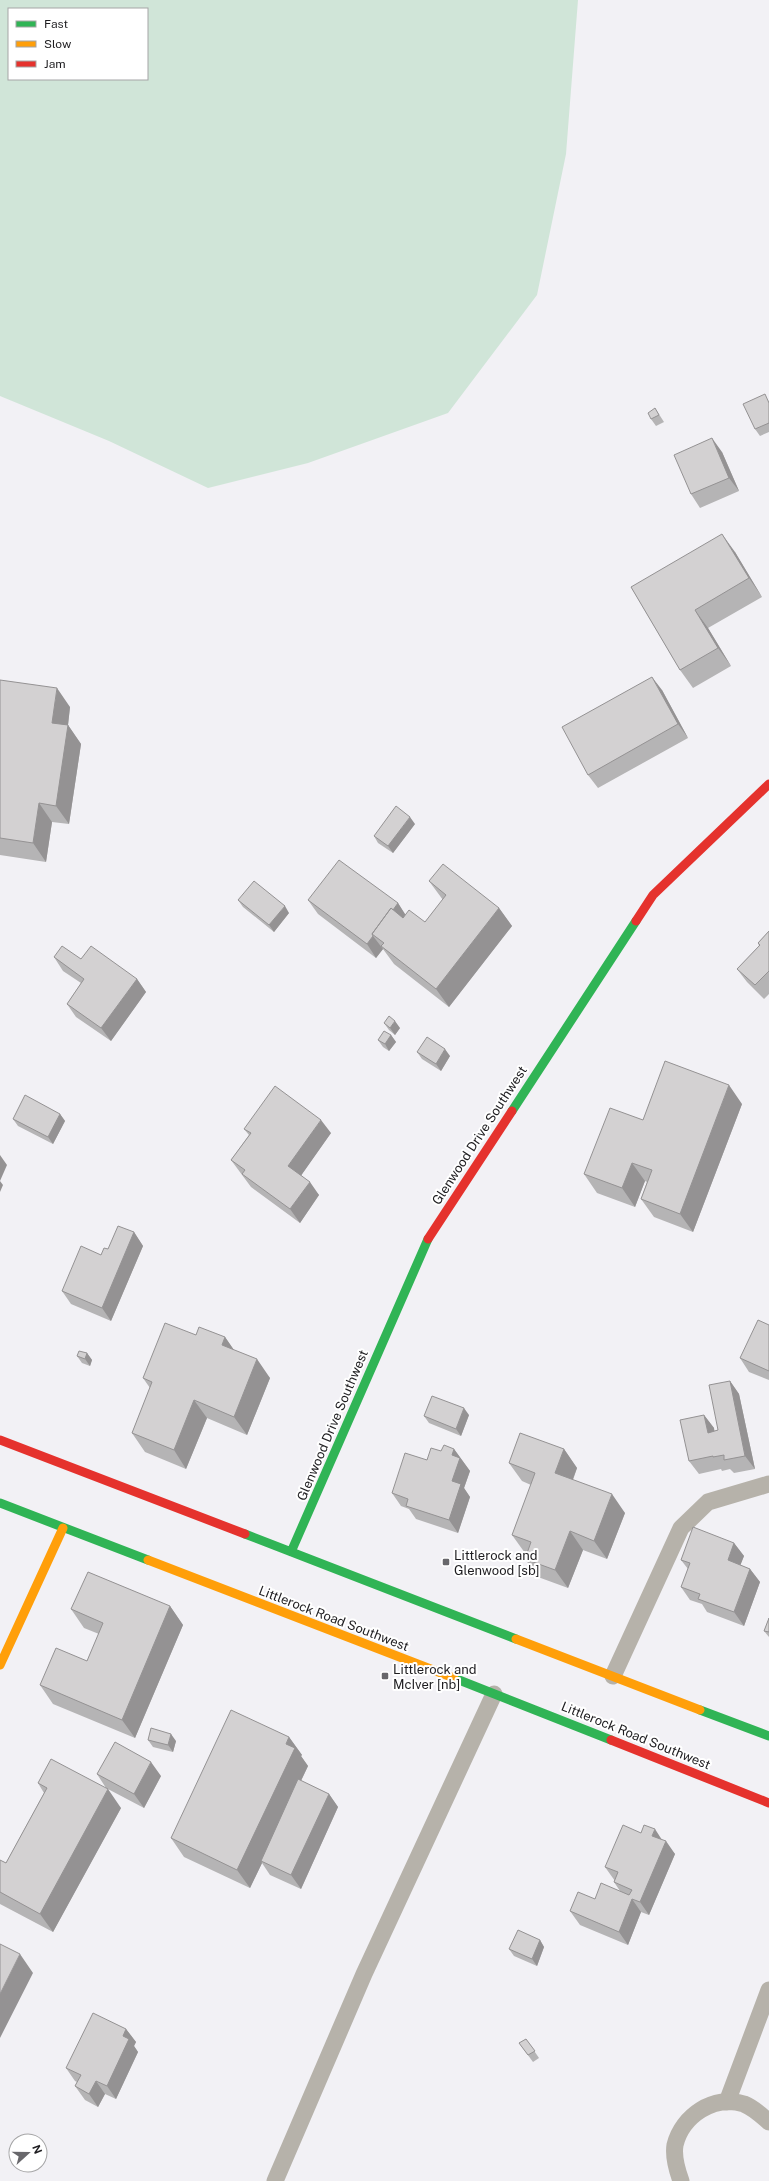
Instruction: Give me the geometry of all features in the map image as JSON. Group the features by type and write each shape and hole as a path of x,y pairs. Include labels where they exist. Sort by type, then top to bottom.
{"main road":[{"name":"Glenwood Drive Southwest","path":"291,1552 424,1244 653,895 769,784"},
{"path":"0,1440 769,1736"},
{"name":"Littlerock Road Southwest","path":"0,1503 494,1694 769,1803"},
{"path":"0,1665 63,1528"}],"lane":[{"path":"613,1676 681,1528 708,1502 769,1484"},
{"path":"275,2181 364,1974 494,1694"},
{"path":"727,2102 769,1990"},
{"path":"681,2181 675,2164 675,2146 681,2128 693,2114 708,2105 727,2102 743,2104 758,2111 769,2122"}],"green space":[{"path":"0,0 578,0 566,154 537,295 448,413 308,463 208,488 109,441 0,396"}],"building":[{"path":"765,394 769,403 769,423 755,429 743,404"},
{"path":"655,408 659,415 651,419 648,413"},
{"path":"712,438 729,478 691,494 674,455"},
{"path":"722,534 749,578 695,610 718,648 680,670 631,587"},
{"path":"652,677 678,724 588,775 562,727"},
{"path":"0,680 57,688 52,723 68,725 56,806 39,803 33,843 0,838"},
{"path":"396,806 410,817 388,846 374,836"},
{"path":"339,860 398,903 393,910 391,908 372,934 373,936 367,944 308,900"},
{"path":"443,864 499,908 436,989 381,946 384,943 372,934 391,908 403,918 409,910 425,922 446,895 429,881"},
{"path":"254,881 285,906 269,925 238,900"},
{"path":"769,931 769,971 755,985 737,969 760,945 758,943"},
{"path":"62,946 81,959 91,946 137,979 101,1028 67,1004 84,979 54,957"},
{"path":"389,1016 395,1021 390,1028 384,1023"},
{"path":"384,1031 391,1035 385,1044 378,1040"},
{"path":"427,1037 445,1049 436,1064 417,1052"},
{"path":"665,1061 729,1085 680,1214 641,1199 652,1170 632,1163 622,1188 584,1174 610,1108 643,1120"},
{"path":"275,1086 321,1120 288,1166 310,1182 290,1209 242,1174 245,1170 231,1160 251,1133 244,1129"},
{"path":"25,1095 60,1114 48,1137 13,1119"},
{"path":"118,1226 134,1232 102,1308 62,1291 81,1246 101,1255 104,1248 108,1249"},
{"path":"758,1320 769,1325 769,1371 740,1358"},
{"path":"165,1323 196,1335 199,1327 225,1337 222,1345 257,1359 234,1417 194,1400 174,1450 132,1433 152,1382 143,1378"},
{"path":"79,1351 87,1353 85,1359 77,1356"},
{"path":"730,1381 745,1456 724,1460 724,1455 689,1461 680,1420 704,1415 708,1433 718,1430 709,1385"},
{"path":"432,1396 464,1408 456,1429 424,1416"},
{"path":"520,1433 564,1449 555,1473 612,1494 594,1541 570,1531 555,1570 525,1559 531,1542 512,1535 535,1473 509,1463"},
{"path":"444,1445 454,1449 452,1455 460,1458 452,1481 461,1484 449,1520 406,1506 408,1499 392,1493 405,1453 427,1460 431,1448 441,1451"},
{"path":"693,1527 734,1543 728,1560 750,1569 734,1612 698,1599 700,1594 681,1587 690,1563 681,1560"},
{"path":"88,1572 170,1606 122,1720 40,1685 56,1648 87,1661 103,1623 71,1609"},
{"path":"769,1618 769,1632 764,1631"},
{"path":"231,1710 289,1737 286,1744 295,1748 237,1870 171,1838"},
{"path":"151,1728 171,1734 168,1745 148,1740"},
{"path":"115,1742 151,1762 134,1794 97,1774"},
{"path":"51,1759 108,1789 40,1914 0,1892 0,1860 6,1863 47,1788 38,1783"},
{"path":"298,1779 329,1794 291,1875 261,1861"},
{"path":"623,1825 641,1833 644,1825 655,1829 652,1836 666,1841 640,1902 632,1899 619,1932 570,1911 578,1892 595,1899 601,1883 629,1895 632,1890 614,1882 618,1872 605,1867"},
{"path":"518,1930 540,1940 532,1959 509,1949"},
{"path":"0,1944 20,1954 0,1994"},
{"path":"93,2013 126,2029 123,2036 129,2039 107,2086 96,2081 89,2094 75,2086 81,2075 66,2068"},
{"path":"526,2039 535,2051 528,2055 519,2043"}],"traffic: fast":[{"path":"512,1111 636,921"},
{"path":"291,1552 428,1239"},
{"path":"0,1503 148,1560"},
{"path":"245,1534 516,1639"},
{"path":"454,1678 611,1740"},
{"path":"700,1710 769,1736"}],"traffic: slow":[{"path":"0,1665 63,1528"},
{"path":"148,1560 454,1678"},
{"path":"516,1639 700,1710"}],"traffic: jam":[{"path":"636,921 653,895 769,784"},
{"path":"428,1239 512,1111"},
{"path":"0,1440 245,1534"},
{"path":"611,1740 769,1803"}],"place":[{"name":"Littlerock and Glenwood [sb]","path":"446,1562"},
{"name":"Littlerock and McIver [nb]","path":"385,1676"}]}
